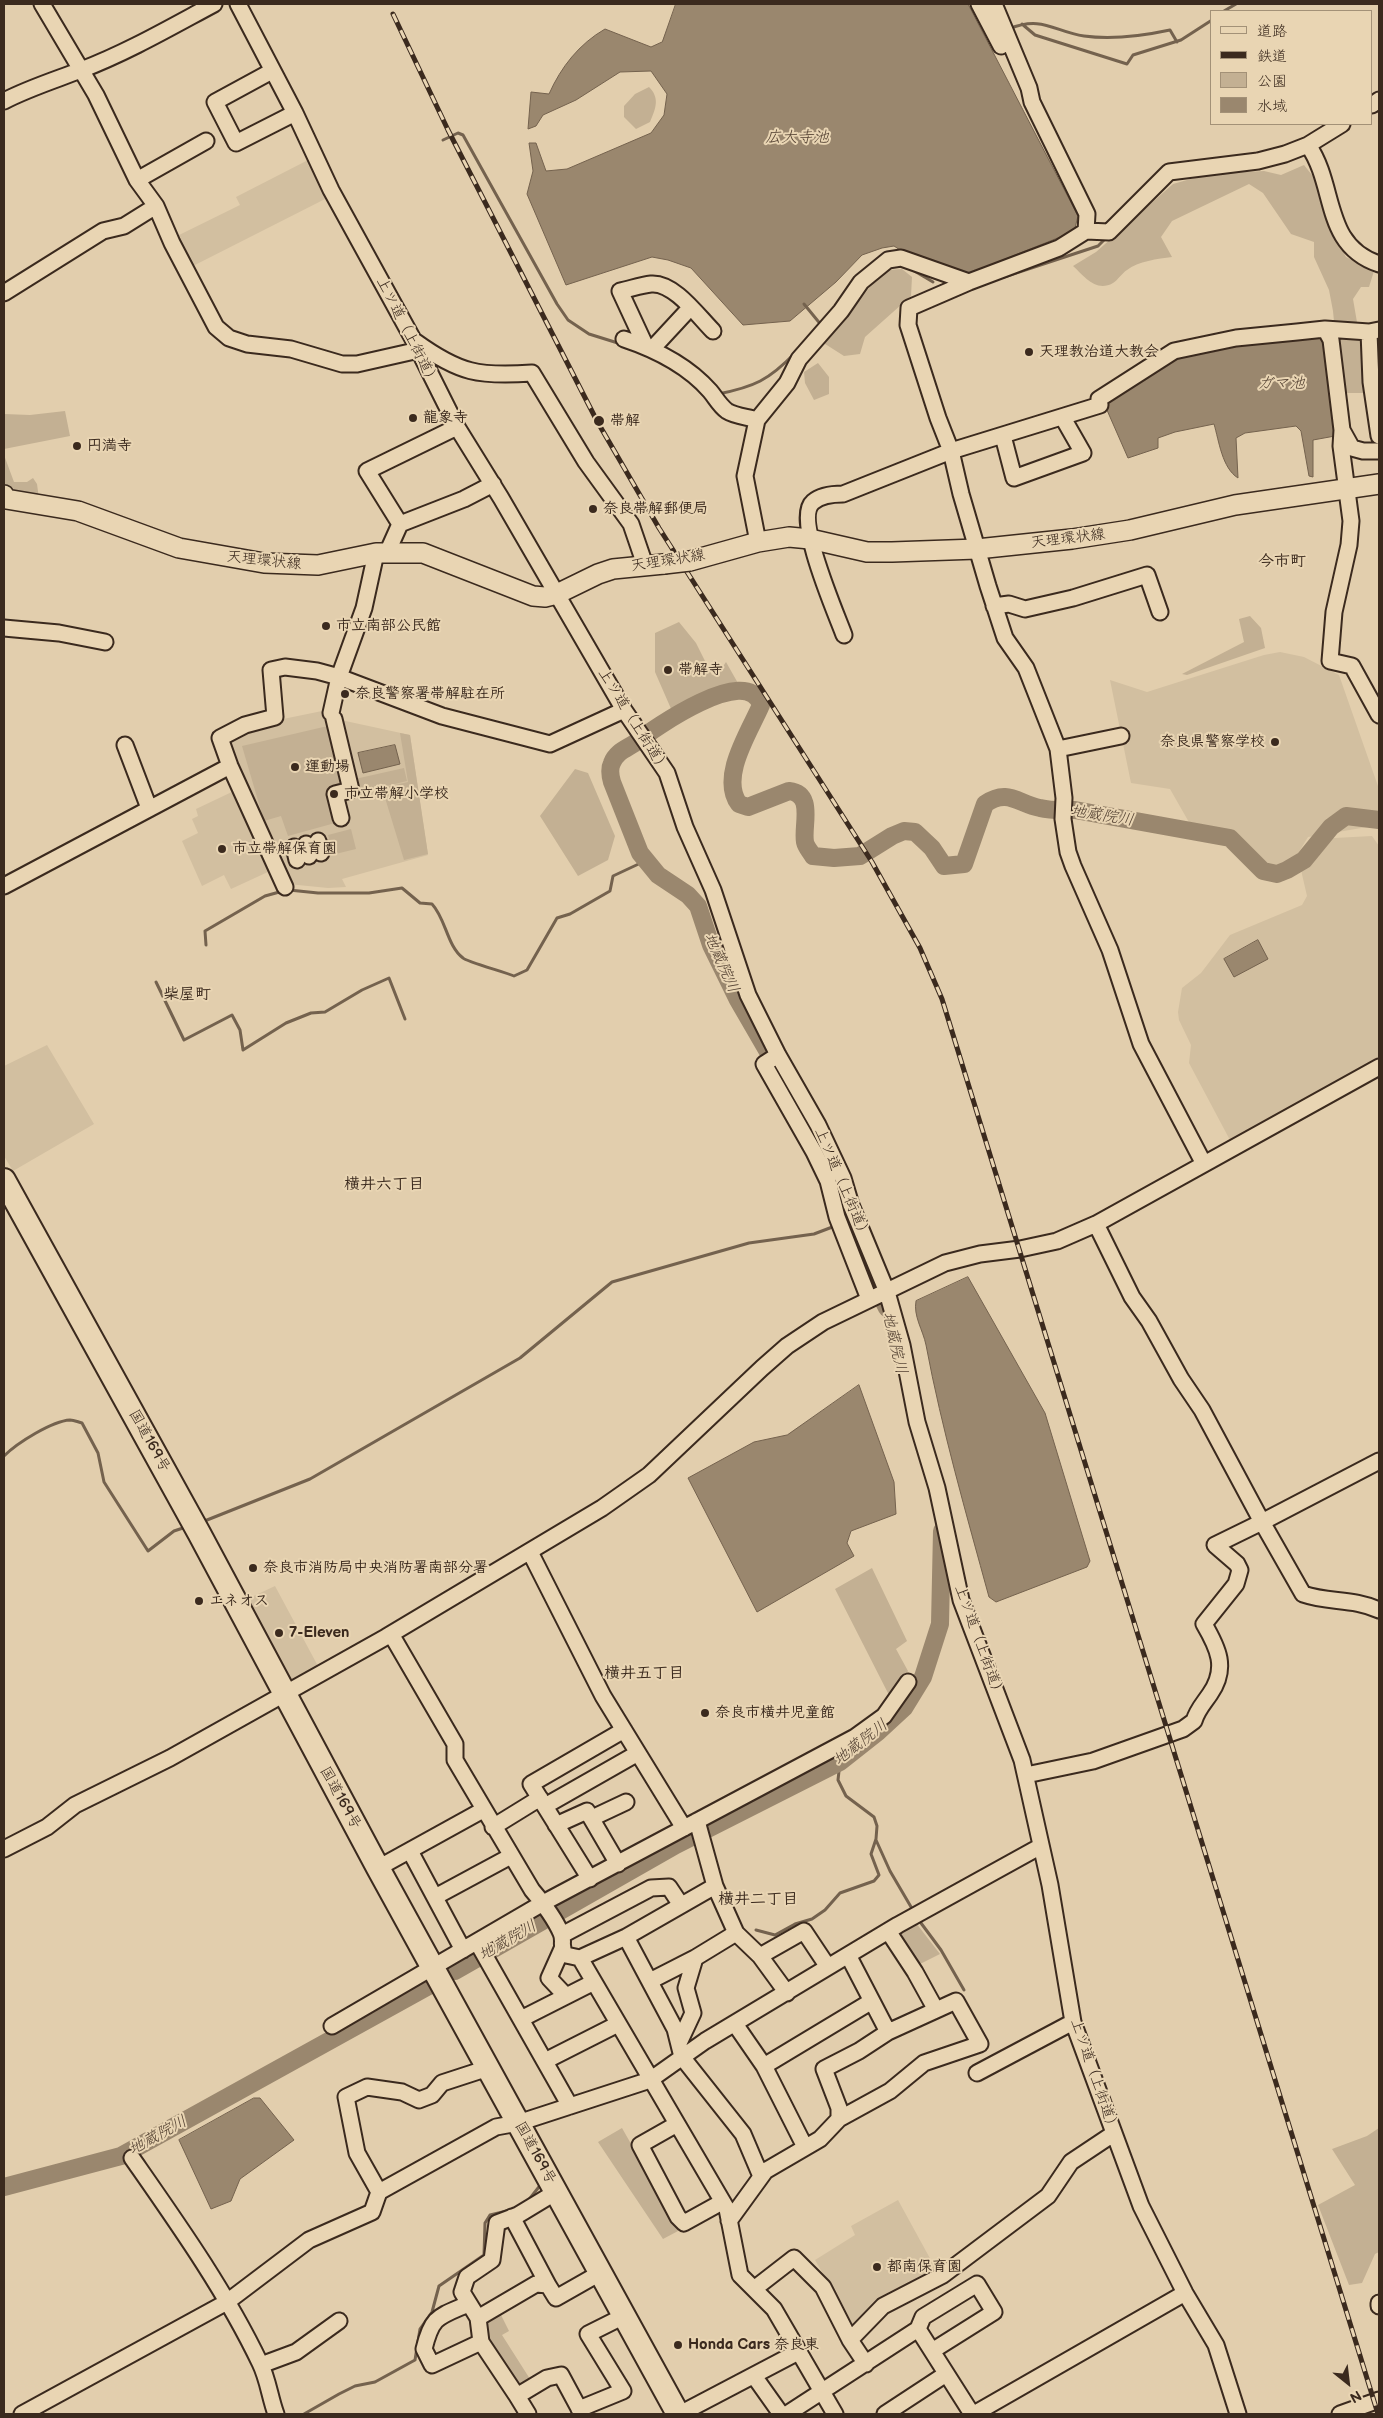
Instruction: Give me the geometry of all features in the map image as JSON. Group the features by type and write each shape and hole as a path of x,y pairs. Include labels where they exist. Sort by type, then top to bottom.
{"highway":[{"name":"国道169号","path":"4,1180 204,1541 283,1694 679,2414"}],"main road":[{"name":"天理環状線","path":"5,498 78,511 179,548 236,559 284,565 318,565 381,553 423,553 533,596 546,597 613,569 690,561 758,542 789,537 810,539 867,552 934,552 976,549 1072,540 1130,530 1235,505 1379,484"}],"street":[{"path":"42,4 82,70 137,180 156,206 172,243 216,327 230,338 247,344 291,348 342,364 357,364 417,346 461,370 482,374 532,374 586,462 630,524 645,565"},
{"path":"4,101 30,88 82,70 136,46 214,4"},
{"name":"上ツ道（上街道）","path":"238,4 331,190 417,346 457,427 493,484 624,710 667,773 685,827 714,890 748,995 773,1058 833,1154 887,1292 902,1345 917,1422 937,1488 961,1600 1012,1732 1026,1775 1050,1885 1074,2022 1113,2134 1126,2163 1141,2206 1185,2293 1216,2345 1238,2414"},
{"path":"980,4 1032,102 1087,214 1086,231"},
{"path":"994,4 1029,88 1032,102"},
{"path":"272,71 215,102 236,144 294,113"},
{"path":"1204,1164 1141,1044 1110,950 1071,859 1063,819 1064,798 1058,749 1026,668 1006,638 994,606 976,549 951,451 938,418 908,325 910,308 969,282 1059,248 1086,231 1109,232 1169,172 1258,161 1310,149 1341,125"},
{"path":"137,180 206,141"},
{"path":"1310,149 1333,209 1334,222 1353,251 1379,264"},
{"path":"4,293 103,231 124,226 156,206"},
{"path":"758,542 744,476 757,420 787,383 799,359 841,311 861,282 888,260 901,258 969,282"},
{"path":"649,348 620,291 652,284 668,287 682,298 713,332"},
{"path":"649,348 690,308"},
{"path":"1325,329 1331,340 1342,430 1341,446 1351,521 1349,545 1334,612 1330,662 1352,666 1373,687 1379,715"},
{"path":"844,635 810,539 809,510 813,502 829,495 843,494 951,451 1063,418 1100,405 1099,400 1174,351 1236,338 1325,329 1374,331 1371,382 1379,436"},
{"path":"624,339 649,348 671,360 728,412 757,420"},
{"path":"1003,436 1014,478 1082,452 1063,418"},
{"path":"400,524 368,472 457,427"},
{"path":"1342,430 1352,448 1363,451 1379,450"},
{"path":"341,818 335,794 351,790 333,716 339,677 364,608 381,553 400,524 464,499 493,484"},
{"path":"994,606 1009,604 1025,609 1073,598 1147,575 1160,612"},
{"path":"4,628 59,633 105,642"},
{"path":"285,887 230,766 220,738 245,725 275,717 271,670 298,668 339,677 442,716 550,744 624,710"},
{"path":"1058,749 1121,736"},
{"path":"125,745 149,808"},
{"path":"4,886 230,766"},
{"path":"773,1058 764,1064 814,1152 828,1181 839,1223 869,1299"},
{"path":"4,1849 47,1827 75,1805 170,1758 391,1634 602,1508 649,1475 787,1346 823,1322 945,1263 980,1254 1020,1249 1057,1241 1096,1224 1379,1067"},
{"path":"1096,1224 1132,1297 1149,1321 1180,1379 1202,1410 1303,1594 1315,1598 1364,1603 1379,1610"},
{"path":"1026,1775 1093,1761 1183,1729 1194,1721 1197,1712 1217,1682 1220,1662 1218,1648 1204,1624 1236,1584 1240,1570 1237,1564 1215,1545 1379,1462"},
{"path":"530,1552 603,1696 638,1753 696,1830 715,1886 736,1933 760,1956 786,1993"},
{"path":"391,1634 455,1744 455,1760 483,1810 532,1890 548,1911 566,1955 580,1958 626,1937 715,1886"},
{"path":"332,2026 463,1950 482,1950 548,1911 590,1879 618,1864 696,1830 855,1737 884,1716 908,1682"},
{"path":"590,1879 531,1784 624,1730"},
{"path":"494,1827 638,1753"},
{"path":"592,1818 626,1802"},
{"path":"378,1868 483,1810"},
{"path":"556,1825 587,1811 618,1864"},
{"path":"22,2414 227,2302 309,2240 372,2212 379,2192 496,2127 518,2123 650,2080 681,2050 735,2024 888,1931 1041,1846"},
{"path":"410,1850 463,1950"},
{"path":"435,1897 511,1856"},
{"path":"566,1996 549,1978 562,1942 651,1888 670,1887 681,1905"},
{"path":"888,1931 915,1972 936,2010"},
{"path":"760,1956 804,1932 828,1967"},
{"path":"650,1981 695,1958 736,1933"},
{"path":"626,1937 675,2029 681,2050 743,2134 760,2174 820,2139 839,2119 890,2091 924,2064 980,2044 956,2001 888,2032 859,2051 824,2069 839,2108 839,2119"},
{"path":"482,1950 570,2106"},
{"path":"848,1955 888,2032"},
{"path":"580,1958 727,2209 740,2276 774,2309 821,2393 836,2414"},
{"path":"681,2050 693,2013 686,1988 695,1958"},
{"path":"521,2018 594,1982"},
{"path":"764,2066 872,2001"},
{"path":"977,2073 1074,2022"},
{"path":"545,2061 618,2024"},
{"path":"735,2024 764,2066 805,2147"},
{"path":"379,2192 357,2153 346,2097 367,2087 402,2092 419,2100 432,2095 442,2083 488,2068"},
{"path":"677,2124 640,2145 678,2217 684,2223 722,2202"},
{"path":"850,2340 883,2306 943,2274 1048,2196 1071,2162 1113,2134"},
{"path":"132,2158 184,2231 227,2302 261,2365 276,2414"},
{"path":"729,2221 766,2170"},
{"path":"528,2414 481,2342 478,2318 462,2292 468,2276 492,2260 497,2223 512,2217 556,2192"},
{"path":"512,2217 556,2298 600,2273"},
{"path":"754,2289 794,2258 823,2287 850,2340 866,2364"},
{"path":"478,2318 536,2284 548,2285"},
{"path":"787,2414 918,2329 923,2318 977,2284 994,2312 932,2351"},
{"path":"918,2329 973,2414 1185,2293"},
{"path":"468,2304 440,2316 429,2327 424,2349 432,2365 481,2342"},
{"path":"517,2396 547,2378 560,2375 580,2412 622,2391 588,2334 624,2316"},
{"path":"261,2365 296,2352 339,2322"},
{"path":"679,2414 798,2352"},
{"path":"885,2414 946,2374"},
{"path":"754,2376 781,2414"},
{"path":"1340,2414 1379,2400"}],"shaded area":[{"path":"312,158 331,196 189,268 173,238 240,205 236,197"},
{"path":"1280,652 1304,657 1339,675 1379,789 1379,825 1308,837 1291,865 1266,871 1232,836 1190,824 1170,789 1131,783 1110,680 1147,692 1264,655"},
{"name":"市立帯解小学校","path":"327,710 327,717 410,735 428,855 342,879 346,887 328,888 288,884 225,741 244,727"},
{"path":"236,790 270,871 231,889 224,875 202,886 182,841 198,833 192,819 198,816 196,809"},
{"path":"1372,836 1379,846 1379,1058 1231,1142 1189,1063 1191,1045 1179,1020 1178,1012 1182,988 1201,973 1230,935 1302,905 1307,896 1301,870 1316,839"},
{"path":"47,1045 94,1124 13,1171 4,1156 4,1066"},
{"path":"275,1586 319,1668 287,1685 241,1602"},
{"name":"都南保育園","path":"898,2200 938,2273 855,2329 815,2260 855,2235 851,2226"}],"green space":[{"path":"649,87 656,99 654,112 650,122 636,129 624,117 624,106 635,94"},
{"path":"1304,165 1316,180 1331,229 1346,257 1374,271 1369,287 1361,287 1353,299 1368,393 1341,393 1333,311 1329,290 1314,257 1314,242 1291,234 1263,193 1249,184 1172,221 1161,237 1172,257 1137,264 1107,286 1096,285 1073,266 1096,252 1173,184 1208,174 1264,171 1281,175"},
{"path":"902,269 912,277 911,296 865,337 860,354 844,356 822,342 854,308 872,284 888,270"},
{"path":"818,363 829,377 829,394 814,400 805,383 804,372"},
{"path":"65,411 70,436 4,449 4,414 30,415"},
{"path":"4,455 14,482 27,482 33,478 37,484 39,499 4,489"},
{"path":"1250,616 1261,628 1265,648 1187,675 1182,674 1244,642 1239,619"},
{"path":"679,622 696,643 712,675 720,671 726,662 739,685 716,688 672,711 655,672 655,633"},
{"name":"運動場","path":"332,725 347,787 328,794 335,823 288,836 281,816 264,821 242,746"},
{"path":"400,733 410,735 428,854 404,860 382,788 408,782"},
{"path":"404,768 407,781 358,793 355,779"},
{"path":"575,769 588,773 615,836 608,860 578,876 540,816"},
{"path":"351,829 356,849 323,857 319,842 329,839 328,835"},
{"path":"872,1568 907,1641 896,1649 908,1671 890,1697 835,1589"},
{"path":"916,1923 940,1954 914,1967 897,1941 900,1932"},
{"path":"622,2128 680,2230 663,2239 598,2142"},
{"path":"1379,2128 1379,2252 1375,2254 1362,2283 1349,2285 1318,2205 1355,2185 1332,2149 1367,2136"},
{"path":"499,2311 509,2331 502,2335 530,2379 515,2388 483,2330 483,2322"}],"water":[{"name":"広大寺池","path":"676,4 968,4 1078,216 1075,228 1060,237 968,274 914,259 894,246 882,248 862,255 836,282 790,321 743,325 691,268 652,257 566,285 527,194 533,171 529,143 536,143 546,171 567,169 651,133 664,115 667,94 651,71 620,72 576,100 543,115 536,126 528,129 531,92 549,94 559,75 572,57 587,42 605,29 651,47 662,42"},
{"name":"ガマ池","path":"1315,334 1325,341 1335,436 1313,440 1313,477 1309,476 1301,431 1296,426 1245,433 1236,438 1238,478 1228,468 1214,424 1175,432 1158,438 1158,448 1128,458 1103,401 1176,355"},
{"path":"395,745 400,764 363,773 358,753"},
{"path":"1258,940 1268,959 1234,977 1224,959"},
{"path":"968,1277 1045,1413 1090,1561 1087,1567 996,1602 989,1597 955,1471 939,1408 925,1339 915,1307 916,1301"},
{"path":"859,1385 894,1482 896,1514 851,1531 847,1543 854,1556 757,1612 688,1478 754,1442 787,1435"},
{"path":"254,2098 260,2098 294,2140 240,2179 231,2201 211,2209 179,2140"}],"waterway":[{"path":"1226,10 1236,4"},
{"path":"1022,24 1035,35 1127,64 1133,55 1181,40 1210,21"},
{"path":"1009,29 1021,25 1040,24 1074,34 1106,38 1138,36 1170,30 1177,42"},
{"path":"443,140 458,133 463,135 557,304 568,320 589,334 621,344"},
{"path":"1004,277 1098,246 1107,237"},
{"path":"911,269 933,282"},
{"path":"804,304 822,326"},
{"path":"718,394 760,381 777,370 795,353"},
{"name":"地蔵院川","path":"811,1126 738,1000 711,945 698,906 688,895 658,875 640,853 612,782 610,768 616,756 679,713 720,694 738,691 753,694 761,705 738,754 732,781 734,793 739,804 748,807 789,791 797,793 805,804 805,842 813,856 834,858 860,856 892,836 904,831 915,832 932,848 944,866 964,864 985,804 993,799 1007,797 1044,809 1075,810 1230,838 1263,871 1277,874 1304,860 1331,827 1346,816 1379,820"},
{"path":"289,890 318,893 369,893 402,888 420,903 432,904 441,917 453,947 463,958 514,976 527,970 557,918 570,914 610,891 613,876 645,861"},
{"path":"206,945 205,931 265,896 283,891"},
{"path":"156,982 184,1040 232,1015 240,1030 243,1050 286,1023 311,1013 325,1012 362,990 389,978 405,1019"},
{"path":"202,1522 310,1479 520,1358 612,1282 749,1243 814,1234 835,1226"},
{"name":"地蔵院川","path":"859,1242 875,1284 887,1308"},
{"path":"4,1456 26,1439 54,1424 70,1420 82,1423 98,1453 104,1482 148,1551 174,1531 186,1527"},
{"name":"地蔵院川","path":"455,1971 676,1845 840,1762 878,1732 904,1708 923,1677 940,1624 942,1531"},
{"path":"756,1930 775,1935 795,1924 812,1919 825,1910 840,1893 874,1881 879,1875 871,1854 876,1839 877,1826 874,1817 846,1796 838,1780 840,1762"},
{"path":"876,1840 890,1871 914,1912"},
{"path":"918,1919 941,1950 964,1990"},
{"name":"地蔵院川","path":"4,2187 121,2156 432,1984"},
{"path":"527,2202 542,2183"},
{"path":"304,2414 355,2386 375,2382 415,2360 420,2329 432,2312 439,2286 484,2255 485,2223 490,2215 511,2210"}],"railway":[{"path":"393,14 448,130 597,421 659,528 872,862 920,948 942,999 1378,2414"}],"place":[{"name":"天理教治道大教会","path":"1029,352"},
{"name":"龍象寺","path":"413,418"},
{"name":"帯解","path":"599,421"},
{"name":"円満寺","path":"77,446"},
{"name":"奈良帯解郵便局","path":"593,509"},
{"name":"市立南部公民館","path":"326,626"},
{"name":"帯解寺","path":"668,670"},
{"name":"奈良警察署帯解駐在所","path":"345,694"},
{"name":"奈良県警察学校","path":"1275,742"},
{"name":"運動場","path":"295,767"},
{"name":"市立帯解小学校","path":"334,794"},
{"name":"市立帯解保育園","path":"222,849"},
{"name":"奈良市消防局中央消防署南部分署","path":"253,1568"},
{"name":"エネオス","path":"199,1601"},
{"name":"7-Eleven","path":"279,1633"},
{"name":"奈良市横井児童館","path":"705,1713"},
{"name":"都南保育園","path":"877,2267"},
{"name":"Honda Cars 奈良東","path":"678,2345"}],"district":[{"name":"今市町","path":"1282,562"},
{"name":"柴屋町","path":"187,995"},
{"name":"横井六丁目","path":"384,1185"},
{"name":"横井五丁目","path":"644,1674"},
{"name":"横井二丁目","path":"758,1900"}]}
